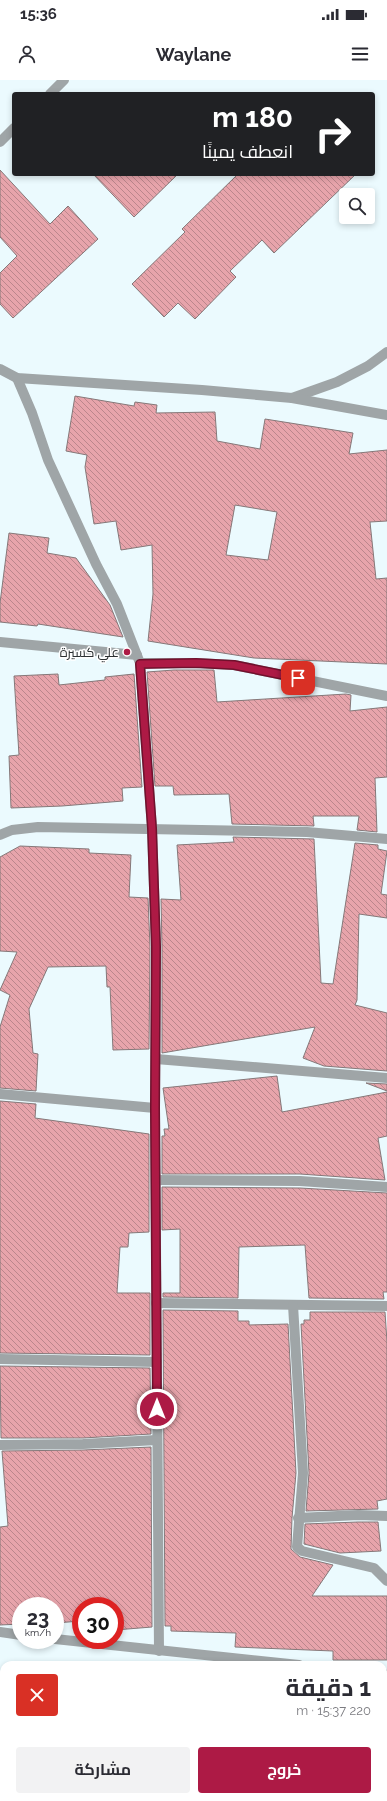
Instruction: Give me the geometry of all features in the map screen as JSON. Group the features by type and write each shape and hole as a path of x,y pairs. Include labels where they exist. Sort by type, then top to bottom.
{"street":[{"path":"52,92 64,80"},
{"path":"0,142 12,130"},
{"path":"292,398 337,382 368,366 387,352"},
{"path":"0,369 17,378 202,390 292,398 387,415"},
{"path":"17,378 32,412 48,460 96,564 117,604 139,659 152,828 156,947 155,1108 159,1651"},
{"path":"0,642 139,659 234,665 387,696"},
{"path":"0,835 12,830 38,827 152,828 307,832 387,839"},
{"path":"156,1059 387,1078"},
{"path":"0,1094 155,1108"},
{"path":"156,1180 300,1181 387,1187"},
{"path":"156,1303 387,1306"},
{"path":"293,1305 303,1473 296,1547 302,1552 374,1568 387,1581"},
{"path":"0,1359 157,1362"},
{"path":"0,1445 83,1444 157,1440"},
{"path":"298,1518 358,1515 387,1516"},
{"path":"0,1632 12,1634"},
{"path":"64,1640 259,1661"}],"building":[{"path":"0,170 50,224 68,206 98,239 13,318 0,304 0,273 17,256 0,237"},
{"path":"95,176 176,176 134,217"},
{"path":"236,176 354,176 341,188 339,188 339,190 274,253 262,240 230,271 236,277 195,319 178,303 164,317 132,284 185,232 182,229"},
{"path":"75,396 134,406 135,402 157,405 156,413 215,412 217,441 260,449 265,419 353,433 349,454 387,450 387,521 370,522 376,579 387,578 387,664 254,658 148,641 153,594 152,545 121,550 116,521 94,524 85,467 87,455 66,451","holes":["235,505 277,512 268,560 226,555"]},
{"path":"9,533 49,538 47,553 76,558 110,605 123,637 38,624 37,626 0,622 0,603"},
{"path":"214,670 217,702 346,694 351,695 350,711 387,707 387,777 375,778 377,832 357,830 359,816 313,816 314,826 232,824 229,794 174,795 173,786 155,786 147,672"},
{"path":"58,674 59,685 105,680 105,677 134,674 142,787 122,788 123,801 11,808 9,756 19,755 14,676"},
{"path":"233,837 314,839 321,983 333,984 355,843 378,845 378,849 387,851 381,894 387,895 387,918 359,914 357,1000 355,1005 387,1013 387,1071 324,1066 303,1058 315,1027 162,1053 161,899 181,900 177,845 234,842"},
{"path":"20,846 89,849 89,853 131,855 129,897 148,898 150,947 149,1049 113,1050 110,987 107,987 106,966 48,967 29,1009 33,1053 38,1054 36,1091 0,1088 0,1027 10,995 0,990 17,952 0,951 0,857"},
{"path":"277,1076 282,1112 387,1092 387,1136 378,1138 385,1180 300,1174 162,1174 162,1136 165,1136 164,1129 169,1129 163,1088"},
{"path":"366,1083 387,1084 387,1091"},
{"path":"0,1101 36,1104 35,1118 149,1134 149,1232 129,1233 128,1247 120,1247 117,1293 150,1293 150,1355 0,1353"},
{"path":"162,1187 300,1188 387,1193 387,1292 383,1292 384,1299 309,1298 305,1245 239,1247 238,1298 163,1297 163,1293 180,1293 180,1229 162,1230"},
{"path":"163,1310 238,1311 238,1321 249,1321 249,1325 288,1324 296,1473 291,1549 300,1557 333,1565 312,1596 387,1596 387,1660 333,1660 333,1651 235,1647 236,1633 171,1631 171,1626 165,1626"},
{"path":"310,1312 385,1312 387,1342 387,1499 377,1501 378,1509 306,1511 309,1473 301,1324 304,1324 304,1320 310,1320"},
{"path":"0,1366 150,1368 151,1434 83,1438 1,1438"},
{"path":"151,1447 152,1627 124,1629 124,1597 72,1597 72,1622 64,1622 64,1597 12,1597 12,1624 0,1625 0,1527 8,1526 2,1451"},
{"path":"378,1522 381,1551 340,1553 304,1544 305,1524"}],"place":[{"name":"علي كسيرة","path":"127,652"}],"route":[{"path":"157,1409 155,1108 156,947 152,828 145,714 140,664 196,663 234,665 298,678"}]}
